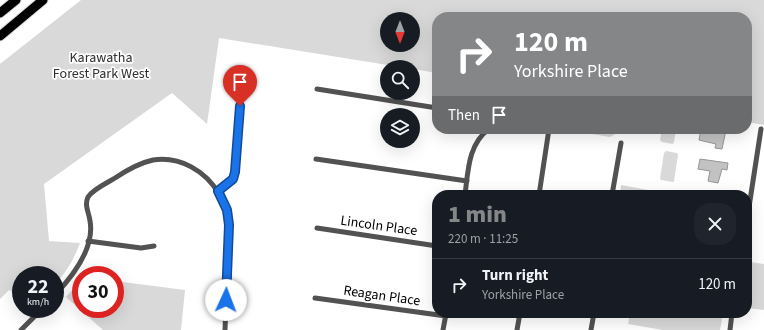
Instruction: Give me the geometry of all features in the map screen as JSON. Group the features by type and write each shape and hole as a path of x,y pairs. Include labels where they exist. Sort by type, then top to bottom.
{"highway":[{"path":"0,13 16,0"},
{"path":"0,36 43,0"}],"street":[{"path":"317,89 432,107"},
{"path":"218,191 233,179 235,172 240,106"},
{"path":"752,190 761,128"},
{"path":"466,190 473,151 482,134"},
{"path":"540,190 548,134"},
{"path":"613,190 621,143"},
{"path":"316,159 467,181"},
{"path":"64,285 78,267 88,241 90,221 86,210 86,202 89,196 131,168 142,163 154,160 179,161 201,172 218,191 227,210 229,225 225,330"},
{"name":"Lincoln Place","path":"317,228 432,245"},
{"path":"88,241 141,248 154,246"},
{"name":"Reagan Place","path":"315,298 432,313"},
{"path":"21,330 33,318"},
{"path":"444,330 446,318"},
{"path":"517,330 519,318"},
{"path":"591,330 593,318"},
{"path":"730,330 731,318"}],"green space":[{"name":"Karawatha Forest Park West","path":"81,0 764,0 764,125 752,123 752,12 432,12 432,72 420,70 420,60 380,60 380,64 219,38 207,124 172,93 44,184 49,241 80,243 70,265 64,273 64,266 12,266 12,292 9,290 0,299 0,64"},
{"path":"592,134 615,134 610,137"},
{"path":"661,134 675,134 673,144 662,142 660,140"},
{"path":"666,151 677,153 678,155 673,182 661,180 660,178 664,153"},
{"path":"621,185 648,190 620,190"},
{"path":"752,262 764,264 764,310 752,309"},
{"path":"124,282 185,290 181,330 103,330 90,318 124,318"},
{"path":"72,290 72,302 66,297"},
{"path":"629,318 722,318 720,330 663,330 628,324"}],"building":[{"path":"700,134 725,134 722,149 715,148 716,144 699,140"},
{"path":"700,159 728,163 727,170 722,169 718,183 708,181 710,171 698,169"}],"route":[{"path":"226,300 229,225 227,210 218,191 233,179 235,172 240,106"}]}
